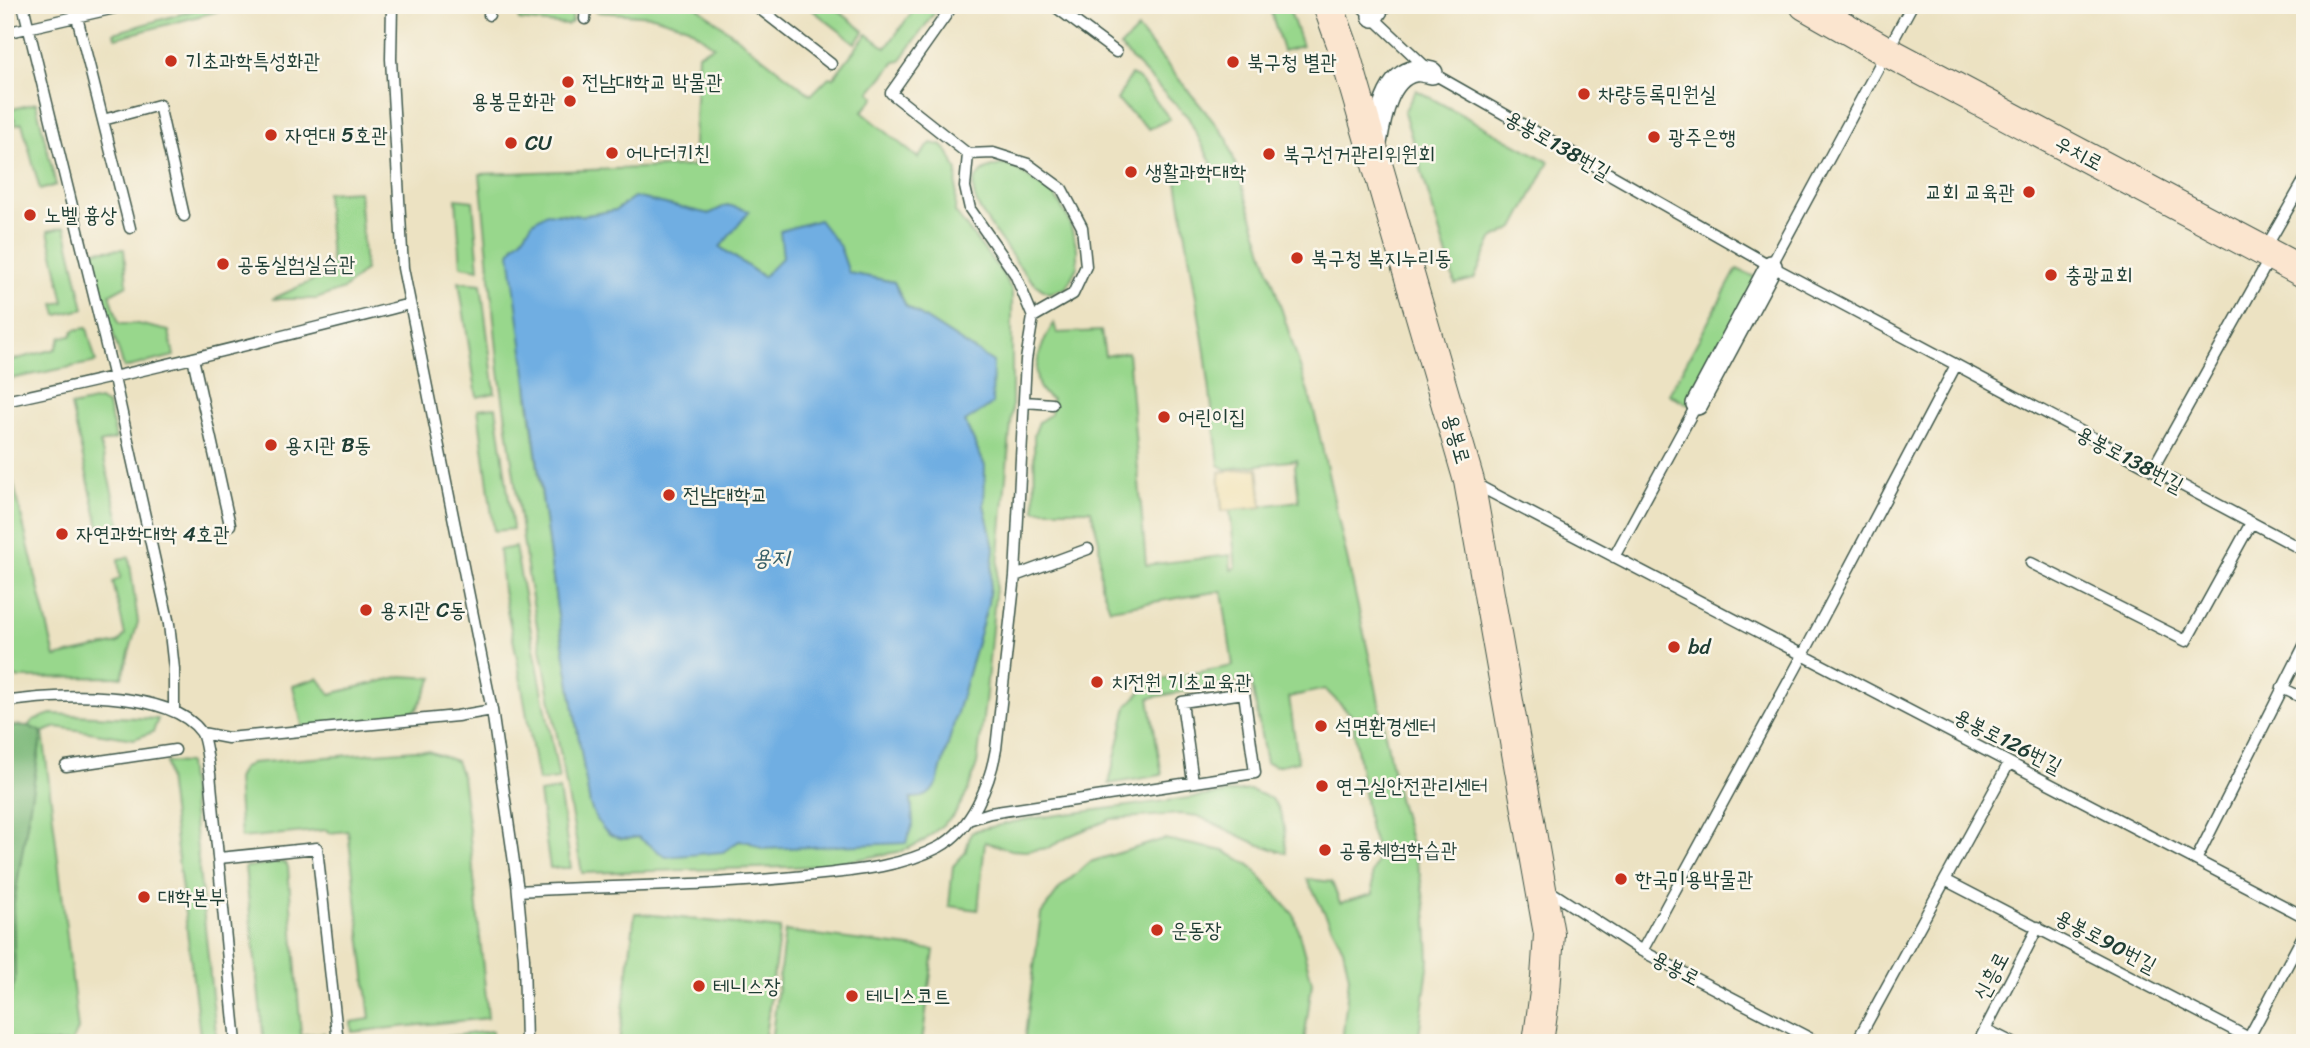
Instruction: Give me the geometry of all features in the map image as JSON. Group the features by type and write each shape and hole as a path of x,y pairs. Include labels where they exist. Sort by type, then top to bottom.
{"main road":[{"name":"용봉로","path":"1328,5 1342,44 1469,481 1549,934 1538,1043"},
{"name":"우치로","path":"1805,5 1886,51 2305,273"}],"street":[{"path":"1374,154 1382,112 1399,79 1413,71 1432,73"},
{"path":"1697,404 1771,266"}],"lane":[{"path":"23,5 114,378 169,624 174,669 174,709"},
{"path":"5,33 128,5"},
{"path":"392,5 391,59 403,268 492,710 518,891 524,958 526,1043"},
{"path":"585,19 586,5"},
{"path":"755,5 831,64"},
{"path":"953,5 891,93 968,154 993,153 1028,164 1062,189 1082,228 1086,265 1073,294 1033,317"},
{"path":"1053,5 1116,52"},
{"path":"1771,266 1912,5"},
{"name":"용봉로138번길","path":"1371,9 1432,73 1771,266 2305,551"},
{"path":"78,17 130,228"},
{"path":"103,120 159,105 184,216"},
{"path":"518,891 754,881 869,868 911,858 940,846 968,820 993,766 1015,576 1026,360 1033,317 1016,274 970,209 965,187 968,154"},
{"path":"2152,470 2305,179"},
{"path":"5,401 114,378 410,304"},
{"path":"192,358 205,398 230,525"},
{"path":"1642,951 1803,655 1956,365"},
{"path":"1025,402 1052,404"},
{"path":"1614,557 1697,404"},
{"name":"용봉로126번길","path":"1469,481 2305,917"},
{"path":"2031,564 2186,641 2251,523"},
{"path":"1015,576 1088,549"},
{"path":"2196,860 2305,644"},
{"path":"2283,688 2305,699"},
{"path":"968,820 990,813 1255,773 1244,693 1182,702 1193,782"},
{"path":"5,702 32,698 147,702 174,709 202,733 228,738 457,716 492,710"},
{"path":"202,733 210,774 236,1043"},
{"path":"66,766 175,750"},
{"path":"1856,1043 2009,762"},
{"path":"219,858 317,848 338,1043"},
{"name":"용봉로90번길","path":"1945,880 2248,1040"},
{"name":"용봉로","path":"1540,884 1642,951 1819,1043"},
{"name":"신흥로","path":"1978,1043 2038,928"},
{"path":"2248,1040 2305,932"},
{"path":"1985,1029 2013,1043"}],"green space":[{"path":"212,5 241,5 116,38 114,33"},
{"path":"520,5 573,5 572,22 567,25 519,20"},
{"path":"596,5 695,5 811,95 829,77 833,78 867,34 886,48 917,5 940,5 900,61 895,62 870,92 875,97 862,112 918,158 931,143 941,145 949,153 957,171 955,212 1002,273 1012,291 1012,413 977,764 967,793 954,815 924,841 902,851 823,866 582,873 529,581 499,371 480,174 693,166 698,54 714,46 688,27 653,16 596,12","holes":["634,197 709,214 727,205 749,211 720,247 764,277 783,257 840,247 849,273 894,282 906,306 993,362 965,422 985,466 984,505 994,548 988,603 937,783 911,798 913,823 763,849 749,842 739,841 723,852 638,837 629,839 613,836 602,827 590,805 557,609 528,396 514,245 533,222 559,213 581,216 616,210"]},
{"path":"806,5 831,5 864,31 855,43"},
{"path":"1269,5 1288,5 1302,46 1283,51"},
{"path":"1138,29 1227,138 1314,411 1398,798 1420,875 1427,919 1429,960 1418,1043 1342,1043 1349,977 1343,948 1307,879 1332,882 1340,903 1373,894 1372,873 1379,854 1370,831 1352,716 1325,689 1289,697 1298,761 1276,766 1266,763 1251,679 1149,698 1162,775 1109,784 1127,706 1151,681 1233,666 1222,591 1110,609 1101,585 1099,541 1091,510 1035,510 1034,435 1039,422 1051,414 1052,399 1043,393 1038,384 1037,364 1044,341 1054,323 1057,333 1101,331 1105,356 1128,352 1146,565 1230,555 1231,570 1236,567 1230,510 1299,501 1295,466 1297,460 1226,469 1219,465 1205,352 1177,181 1212,164 1188,117 1120,47"},
{"path":"1131,75 1138,78 1170,119 1149,129 1117,100"},
{"path":"1416,90 1549,162 1514,228 1492,239 1474,279 1455,284 1404,112"},
{"path":"36,103 56,185 40,190 22,123 16,125 14,118 5,120 5,111"},
{"path":"1000,165 1011,165 1055,196 1068,218 1077,248 1077,267 1066,288 1049,293 1035,284 981,212 973,189 976,179 984,171"},
{"path":"359,191 365,270 344,289 316,299 272,299 332,272 326,193"},
{"path":"456,199 473,201 479,269 461,266"},
{"path":"65,227 84,309 57,315 54,304 64,302 48,231"},
{"path":"124,249 127,285 110,294 119,324 138,324 169,331 174,356 124,368 87,251"},
{"path":"1737,269 1757,278 1689,405 1669,394"},
{"path":"459,282 481,284 495,393 477,397"},
{"path":"87,328 96,362 5,380 5,362 56,349 61,337 71,336 74,330"},
{"path":"99,400 108,405 116,439 100,443 121,528 100,531 71,406"},
{"path":"496,407 513,529 494,531 478,409"},
{"path":"5,448 55,657 118,643 125,635 113,582 120,578 118,559 129,557 138,622 122,677 19,678 12,675 5,643"},
{"path":"515,547 559,779 538,781 503,590 499,550"},
{"path":"402,676 433,678 417,709 407,715 303,730 293,686 318,678 330,694"},
{"path":"51,714 158,719 153,732 134,739 57,727 43,732 78,1030 71,1043 7,1043 5,1012 15,981 13,909 42,732 28,726 33,720"},
{"path":"5,725 28,726 42,732 13,908 15,981 5,1012"},
{"path":"428,751 456,761 462,777 488,1018 352,1032 351,1022 370,1019 348,831 328,833 327,830 241,838 237,779 242,769 251,763"},
{"path":"166,762 188,763 217,1043 201,1043"},
{"path":"559,790 571,868 550,868 539,793"},
{"path":"1250,790 1276,804 1283,824 1286,853 1257,844 1198,816 1180,814 1111,819 1048,848 1011,850 985,842 978,910 949,906 953,866 965,853 971,833 977,830 1028,819"},
{"name":"운동장","path":"1164,839 1224,851 1250,865 1294,915 1312,982 1304,1043 1024,1043 1041,914 1061,887 1090,862"},
{"path":"282,862 288,867 301,1035 324,1033 325,1040 264,1043 245,867"},
{"name":"테니스장","path":"635,913 780,929 764,1043 619,1043"},
{"name":"테니스코트","path":"785,931 934,950 922,1043 771,1043"},
{"path":"492,1031 492,1043 398,1043"}],"sand":[{"path":"1258,468 1262,507 1222,511 1219,472"}],"water":[{"name":"용지","path":"634,197 709,214 727,205 750,211 720,247 763,277 783,257 780,231 819,220 840,247 849,273 894,282 906,306 993,362 992,404 965,422 985,466 984,505 994,548 988,603 937,783 927,795 911,798 913,823 906,843 763,849 749,842 739,841 723,852 666,857 638,837 620,838 607,833 590,805 557,609 510,253 533,222 547,213 581,216 616,210"}],"place":[{"name":"기초과학특성화관","path":"171,61"},
{"name":"북구청 별관","path":"1233,62"},
{"name":"전남대학교 박물관","path":"568,82"},
{"name":"차량등록민원실","path":"1584,94"},
{"name":"용봉문화관","path":"570,101"},
{"name":"자연대 5호관","path":"271,135"},
{"name":"광주은행","path":"1654,137"},
{"name":"CU","path":"511,143"},
{"name":"어나더키친","path":"612,153"},
{"name":"북구선거관리위원회","path":"1269,154"},
{"name":"생활과학대학","path":"1131,172"},
{"name":"교회 교육관","path":"2029,192"},
{"name":"노벨 흉상","path":"30,215"},
{"name":"북구청 복지누리동","path":"1297,258"},
{"name":"공동실험실습관","path":"223,264"},
{"name":"충광교회","path":"2051,275"},
{"name":"어린이집","path":"1164,417"},
{"name":"용지관 B동","path":"271,445"},
{"name":"전남대학교","path":"669,495"},
{"name":"자연과학대학 4호관","path":"62,534"},
{"name":"용지관 C동","path":"366,610"},
{"name":"bd","path":"1674,647"},
{"name":"치전원 기초교육관","path":"1097,682"},
{"name":"석면환경센터","path":"1321,726"},
{"name":"연구실안전관리센터","path":"1322,786"},
{"name":"공룡체험학습관","path":"1325,850"},
{"name":"한국미용박물관","path":"1621,879"},
{"name":"대학본부","path":"144,897"},
{"name":"운동장","path":"1157,930"},
{"name":"테니스장","path":"699,986"},
{"name":"테니스코트","path":"852,996"}]}
